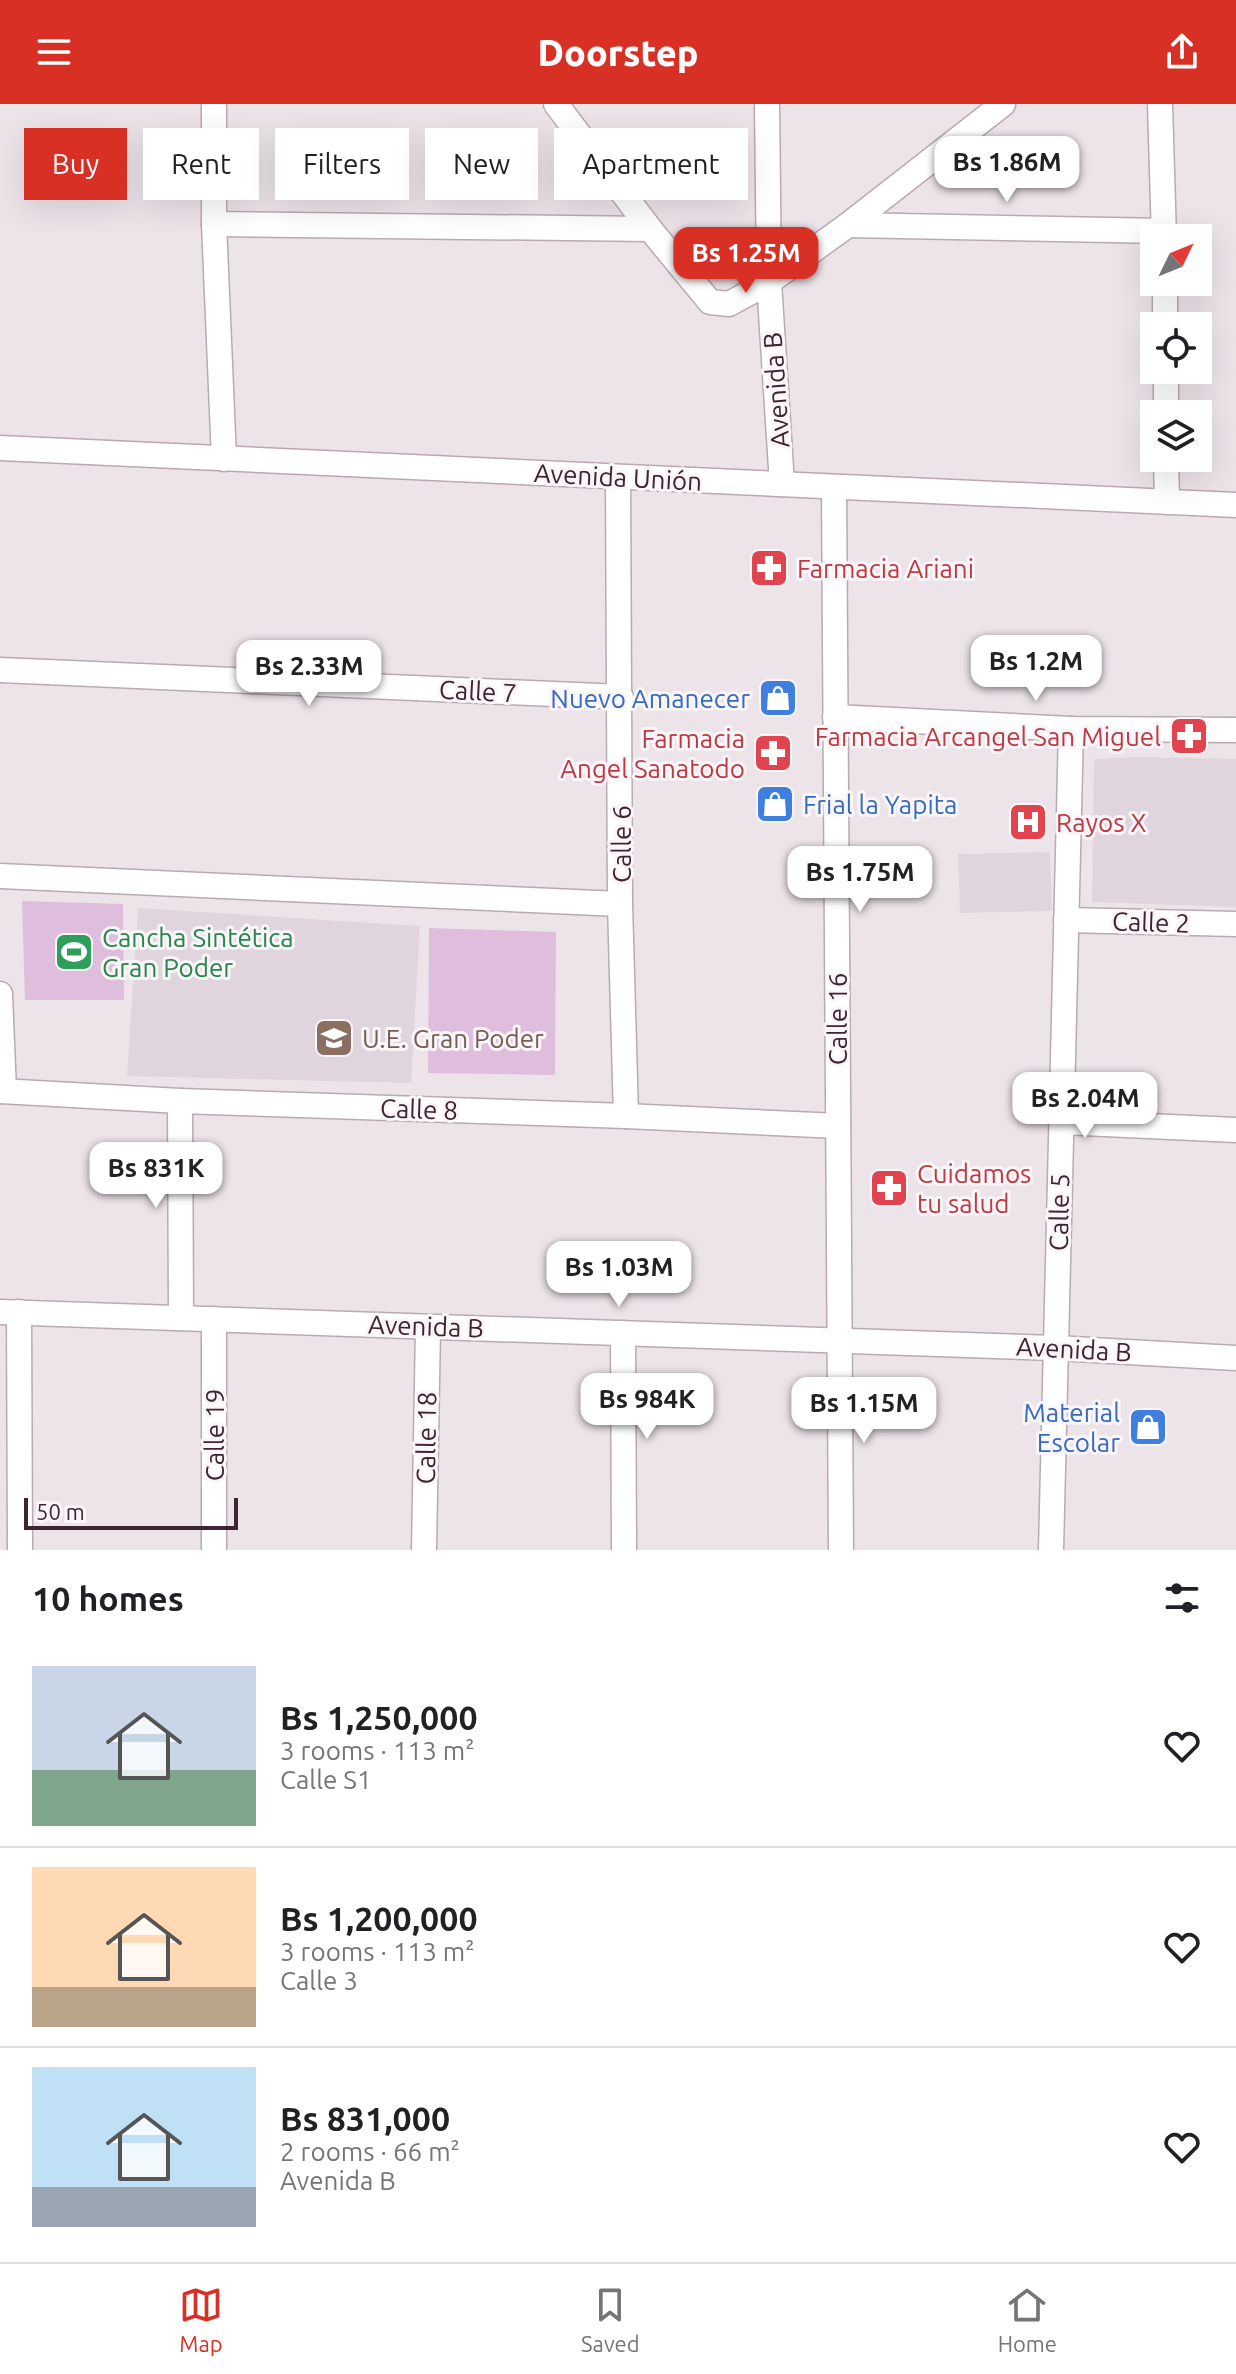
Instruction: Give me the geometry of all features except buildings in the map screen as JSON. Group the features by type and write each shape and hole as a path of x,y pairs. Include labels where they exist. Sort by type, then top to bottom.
{"street":[{"path":"214,104 214,224 224,459"},
{"path":"556,104 650,229 710,302 729,304 769,282 848,225 1003,104"},
{"name":"Avenida B","path":"767,104 769,282 782,484"},
{"path":"1160,104 1164,224"},
{"path":"214,224 650,229"},
{"path":"848,225 1140,233"},
{"name":"Avenida Unión","path":"0,448 1236,505"},
{"path":"1166,472 1167,502"},
{"name":"Calle 6","path":"618,477 620,904 626,1116"},
{"name":"Calle 16","path":"834,487 841,1550"},
{"name":"Calle 7","path":"0,670 621,697"},
{"path":"835,717 1071,729 1236,730"},
{"name":"Calle 5","path":"1051,1550 1071,729"},
{"path":"0,876 620,904"},
{"name":"Calle 2","path":"1066,920 1236,924"},
{"path":"0,994 2,1091"},
{"name":"Calle 8","path":"2,1091 180,1101 838,1126"},
{"path":"180,1101 181,1318"},
{"path":"1061,1122 1236,1130"},
{"path":"10,1312 20,1550"},
{"name":"Avenida B","path":"10,1312 1056,1348 1236,1358"},
{"name":"Calle 19","path":"214,1319 214,1550"},
{"name":"Calle 18","path":"424,1550 428,1327"},
{"path":"623,1333 624,1550"}],"shaded area":[{"path":"1094,759 1236,759 1236,907 1092,902"},
{"path":"1050,852 1052,911 960,913 958,854"},
{"name":"Cancha Sintética Gran Poder","path":"22,901 123,904 124,1000 25,1000"},
{"path":"138,908 420,926 411,1083 127,1076"},
{"path":"429,928 556,932 555,1075 428,1073"}],"place":[{"name":"Farmacia Ariani","path":"769,568"},
{"name":"Nuevo Amanecer","path":"778,698"},
{"name":"Farmacia Arcangel San Miguel","path":"1189,736"},
{"name":"Farmacia Angel Sanatodo","path":"773,753"},
{"name":"Frial la Yapita","path":"775,804"},
{"name":"Rayos X","path":"1028,822"},
{"name":"Cancha Sintética Gran Poder","path":"74,952"},
{"name":"U.E. Gran Poder","path":"334,1038"},
{"name":"Cuidamos tu salud","path":"889,1188"},
{"name":"Material Escolar","path":"1148,1427"}]}
